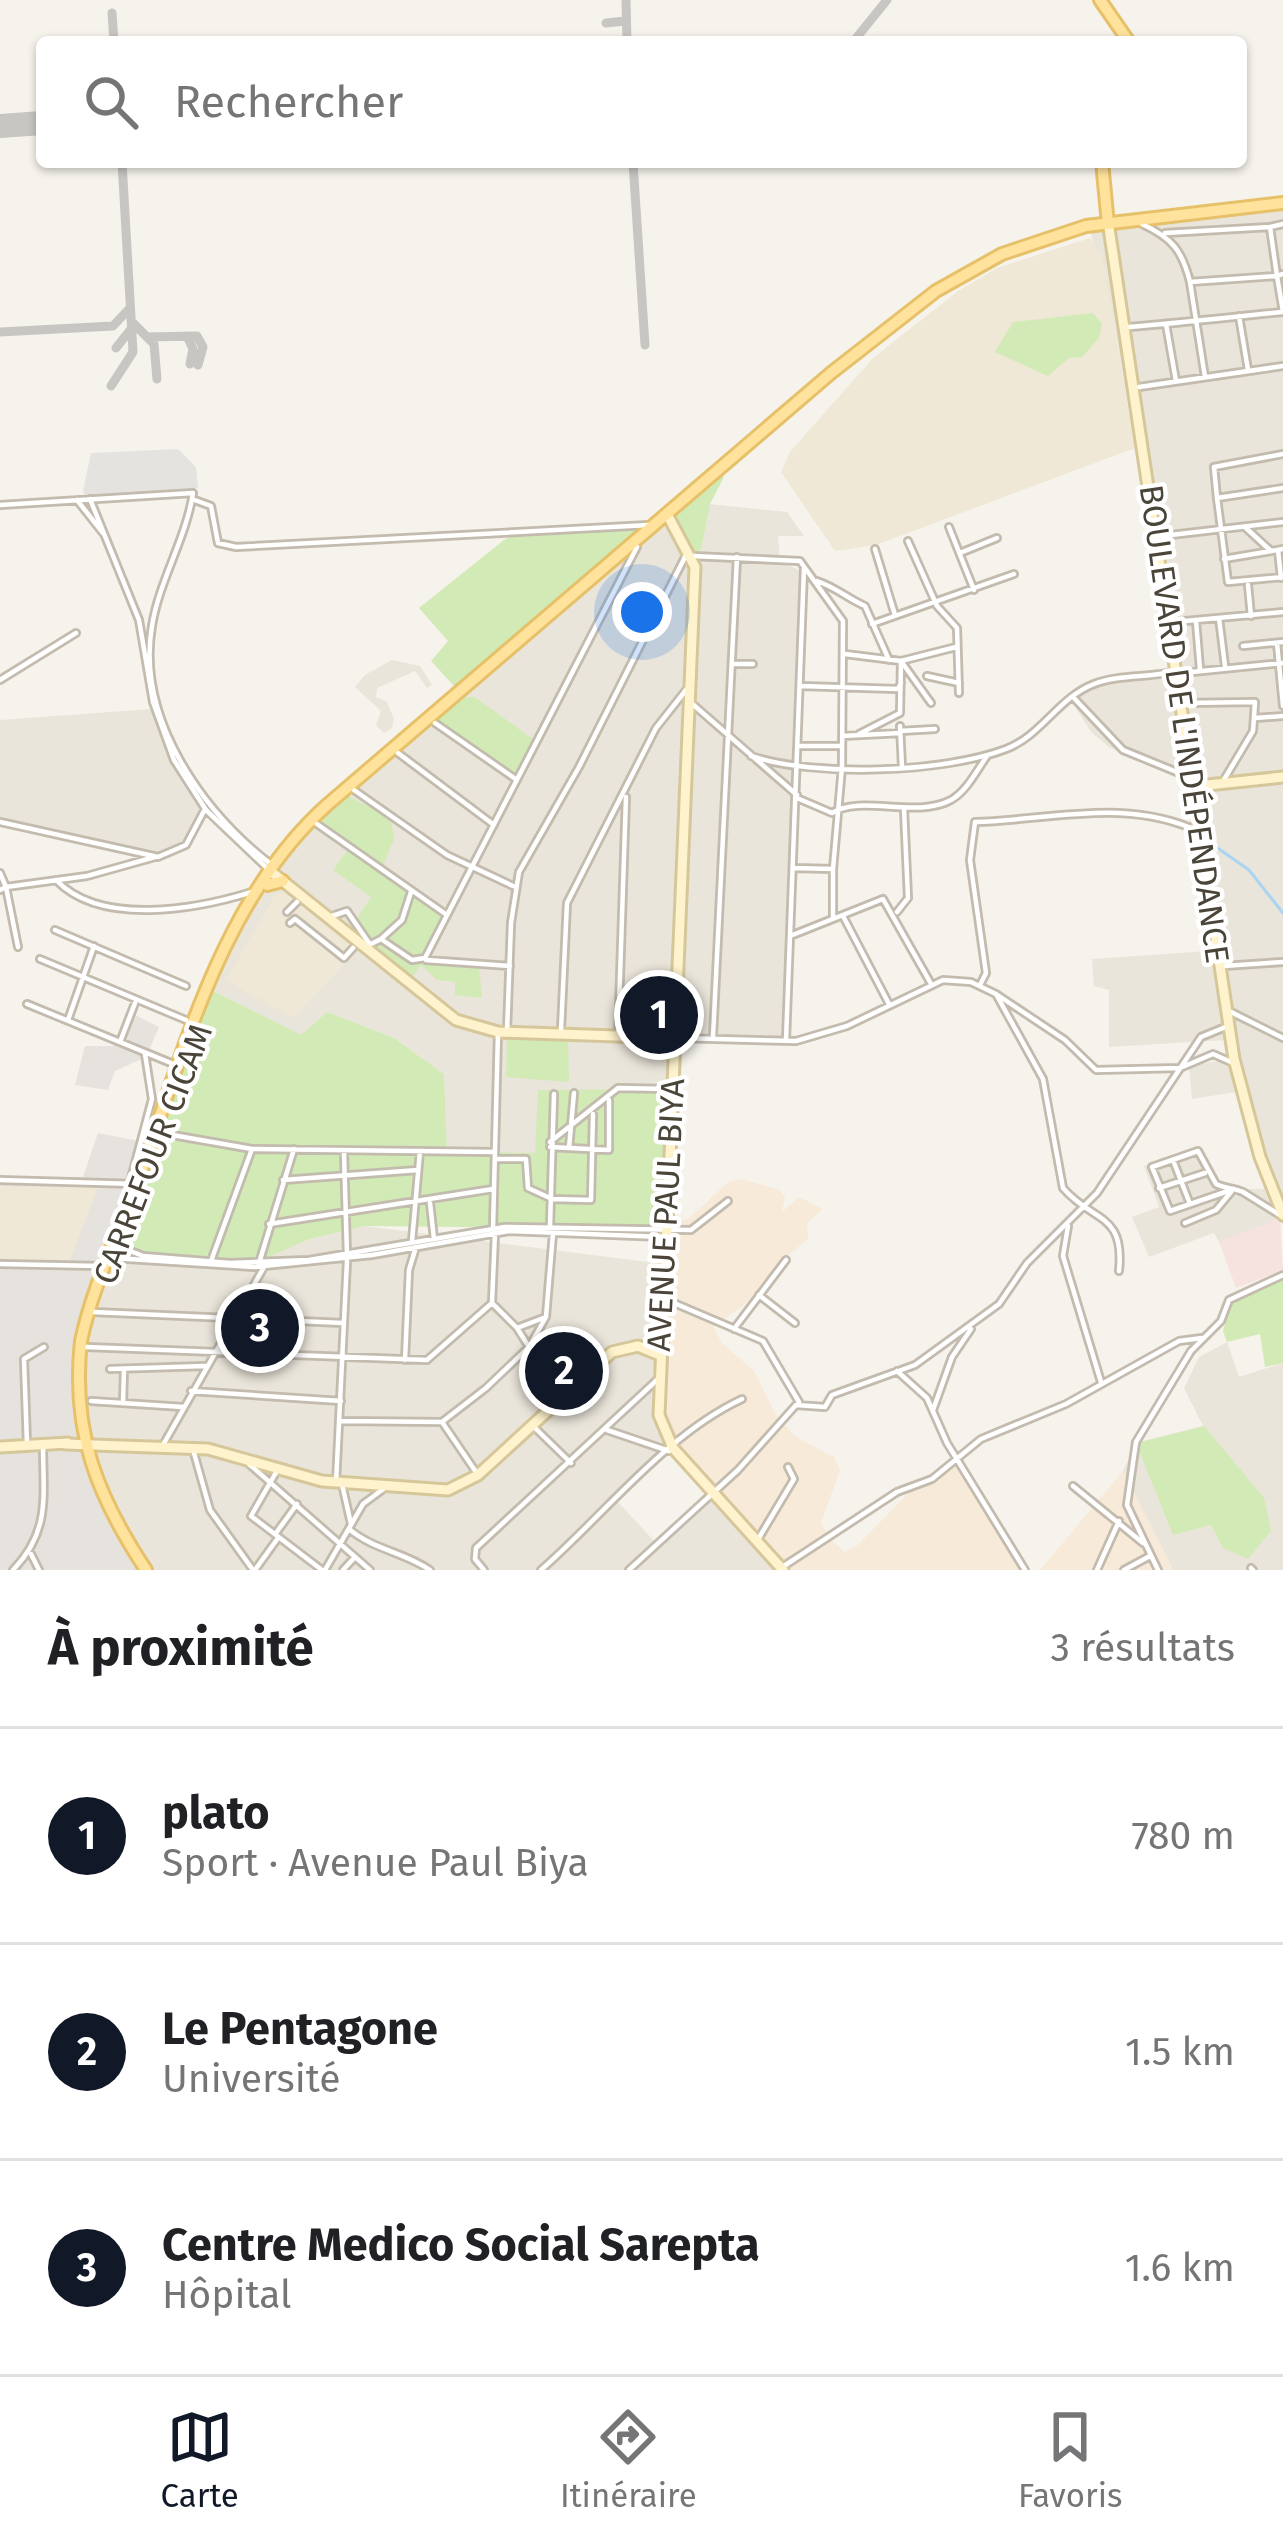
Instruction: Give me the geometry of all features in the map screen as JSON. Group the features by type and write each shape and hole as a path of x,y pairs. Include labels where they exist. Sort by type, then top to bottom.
{"main road":[{"path":"1100,0 1125,36"},
{"path":"1103,168 1109,227"},
{"path":"1109,227 1283,205"},
{"path":"273,872 354,790 936,291 1016,249 1109,227 1283,205"},
{"name":"BOULEVARD DE L'INDÉPENDANCE","path":"1109,227 1162,536 1235,1066 1283,1216"},
{"name":"BOULEVARD DE L'INDÉPENDANCE","path":"1109,227 1231,1012 1246,1093 1283,1201"},
{"path":"667,522 691,552"},
{"path":"149,1570 81,1442 77,1380 81,1341 133,1183 210,986 273,872 320,812 667,522"},
{"name":"AVENUE PAUL BIYA","path":"691,552 690,686 657,1348 660,1425 671,1450 782,1569"},
{"path":"1195,784 1283,779"},
{"path":"273,872 369,947 436,1008 472,1027 674,1038"},
{"name":"CARREFOUR CICAM","path":"81,1442 86,1347 93,1312 214,990 273,872"},
{"path":"0,1447 81,1442 192,1447 339,1484 448,1490 478,1475 612,1352 657,1348"}],"street":[{"path":"1142,224 1165,233 1283,224"},
{"path":"1129,327 1283,313 1270,227"},
{"path":"1165,233 1184,257 1205,376"},
{"path":"1190,282 1280,275"},
{"path":"1239,316 1249,371"},
{"path":"1166,324 1176,381"},
{"path":"1139,387 1283,367"},
{"path":"1246,528 1277,550 1282,578 1228,582 1214,466 1283,454"},
{"path":"1217,498 1283,488"},
{"path":"193,496 154,616 150,645 164,721 199,800 273,872"},
{"path":"0,505 193,496 209,503 216,538 229,546 667,522"},
{"path":"90,499 139,620 161,729 205,808 273,872"},
{"path":"79,500 104,534"},
{"path":"1162,536 1283,522"},
{"path":"950,527 974,590"},
{"path":"960,553 997,538"},
{"path":"908,541 937,606 957,628 959,693"},
{"path":"423,959 638,547"},
{"path":"875,549 895,615"},
{"path":"1224,559 1277,550"},
{"path":"530,1347 492,1303 494,1156 514,886 691,552 793,558 842,616 842,767 832,869 833,918"},
{"path":"713,1037 737,557"},
{"path":"786,1040 804,568"},
{"path":"872,624 937,606 1014,574"},
{"path":"817,581 863,604 889,660"},
{"path":"1248,584 1251,616"},
{"path":"1174,622 1283,612"},
{"path":"1219,618 1226,668"},
{"path":"1196,621 1201,671"},
{"path":"0,680 76,633"},
{"path":"1243,646 1280,642 1283,706"},
{"path":"845,654 901,661 956,647"},
{"path":"859,734 900,712 901,661"},
{"path":"901,661 931,703"},
{"path":"751,756 798,768 902,767 989,753 1009,748 1095,683 1281,663"},
{"path":"733,664 753,664"},
{"path":"927,676 959,683"},
{"path":"801,686 898,689 901,683"},
{"path":"561,1035 568,903 656,728 690,686"},
{"path":"1073,698 1124,750 1195,784"},
{"path":"1185,704 1251,698 1256,718 1253,731 1222,783"},
{"path":"689,700 797,796 837,814"},
{"path":"1256,718 1283,716"},
{"path":"435,722 517,780"},
{"path":"842,736 934,729"},
{"path":"900,730 902,767"},
{"path":"799,746 820,750 842,745"},
{"path":"398,753 495,826"},
{"path":"837,814 845,807 904,809 950,800 989,753"},
{"path":"354,790 472,868 514,886"},
{"path":"618,1036 626,794"},
{"path":"3,888 56,880 184,847 205,808"},
{"path":"896,914 908,903 904,809"},
{"path":"980,985 986,973 970,860 975,822 1072,810 1143,812 1200,832"},
{"path":"0,822 155,856"},
{"path":"316,824 447,915"},
{"path":"794,868 832,869"},
{"path":"56,880 88,898 134,910 273,872"},
{"path":"0,873 18,947"},
{"path":"369,947 402,920 411,892"},
{"path":"790,936 883,898 930,982"},
{"path":"287,912 297,902"},
{"path":"843,916 889,1004"},
{"path":"290,923 295,919 344,958 353,948"},
{"path":"55,930 186,986"},
{"path":"381,939 411,959 510,966"},
{"path":"68,1020 94,946"},
{"path":"40,958 186,1020"},
{"path":"1223,966 1283,962"},
{"path":"674,1038 786,1040 847,1026 930,982 980,985 1064,1040 1096,1070 1180,1068 1213,1054 1235,1066"},
{"path":"996,994 1043,1079 1063,1189 1118,1234 1119,1271"},
{"path":"121,1042 136,1000"},
{"path":"27,1004 171,1063"},
{"path":"1231,1012 1283,1038"},
{"path":"933,1410 952,1358 973,1327 1087,1206 1202,1037 1228,1026"},
{"path":"0,1180 133,1183 152,1099 145,1054"},
{"path":"550,1144 619,1088 672,1089"},
{"path":"569,1148 574,1093"},
{"path":"341,1420 442,1422 530,1347 546,1317 554,1094"},
{"path":"550,1144 609,1150 610,1097"},
{"path":"161,1133 252,1149 420,1151 526,1160 528,1188 550,1199 591,1200 593,1113"},
{"path":"211,1261 252,1149"},
{"path":"162,1447 261,1265 269,1224 294,1150"},
{"path":"344,1150 347,1257 339,1484 350,1527 372,1547 411,1557 430,1570"},
{"path":"405,1360 420,1151"},
{"path":"1233,1191 1168,1210 1152,1167 1198,1151 1216,1184 1233,1191 1283,1216"},
{"path":"1173,1160 1190,1204"},
{"path":"283,1180 418,1170"},
{"path":"1159,1188 1207,1172"},
{"path":"269,1224 493,1190"},
{"path":"1185,1223 1216,1210 1233,1191"},
{"path":"429,1201 434,1239"},
{"path":"414,1245 494,1231 665,1233 695,1229 728,1201"},
{"path":"1068,1224 1063,1256 1101,1382"},
{"path":"112,1257 261,1265 347,1257 494,1231 552,1230"},
{"path":"542,1232 548,1241"},
{"path":"0,1264 143,1256 261,1265"},
{"path":"734,1329 786,1260"},
{"path":"1155,1570 1127,1504 1136,1442 1233,1297 1283,1275"},
{"path":"759,1295 795,1324"},
{"path":"662,1298 763,1341 800,1403"},
{"path":"86,1347 427,1360 492,1303"},
{"path":"93,1312 344,1323"},
{"path":"517,1328 546,1317"},
{"path":"800,1403 825,1407 832,1395 915,1365 973,1327"},
{"path":"782,1569 897,1492 932,1479 981,1439 1033,1420 1179,1341 1202,1338"},
{"path":"27,1444 24,1361 44,1347"},
{"path":"110,1369 205,1366"},
{"path":"124,1369 124,1403"},
{"path":"897,1371 933,1410 956,1458 1024,1570"},
{"path":"484,1570 475,1559 476,1548 572,1464 658,1379"},
{"path":"191,1391 342,1401"},
{"path":"541,1570 671,1450 719,1410 742,1400"},
{"path":"91,1401 182,1407"},
{"path":"629,1570 714,1493 800,1403"},
{"path":"442,1422 478,1475"},
{"path":"532,1425 572,1464"},
{"path":"607,1430 671,1450"},
{"path":"13,1570 31,1554 42,1524 43,1444"},
{"path":"192,1447 203,1497 254,1570 297,1504"},
{"path":"240,1456 370,1570"},
{"path":"757,1541 794,1479 788,1467"},
{"path":"278,1468 251,1516 323,1570 344,1544 363,1504 386,1487"},
{"path":"1073,1486 1147,1547"},
{"path":"1097,1570 1119,1520"},
{"path":"31,1554 39,1570"},
{"path":"343,1570 355,1557"},
{"path":"1124,1570 1150,1558"}],"shaded area":[{"path":"1283,198 1283,1225 1280,1219 1219,1242 1214,1233 1149,1257 1132,1217 1159,1207 1144,1166 1200,1147 1217,1189 1268,1189 1236,1092 1192,1099 1189,1066 1228,1059 1226,1040 1109,1047 1109,990 1094,986 1092,959 1208,951 1190,784 1109,747 1091,732 1072,702 1100,683 1173,672 1114,322 1087,218"},
{"path":"1090,238 1103,258 1135,448 876,545 835,551 781,472 790,452 873,358 958,291 997,268"},
{"path":"178,449 196,467 198,488 86,497 83,491 91,453"},
{"path":"709,504 787,512 804,536 778,536 780,562 806,573 786,1040 675,1038 672,1089 536,1153 447,1152 444,1074 394,1038 327,1012 301,1036 213,991 249,908 316,824 656,527 646,522 662,508 701,550"},
{"path":"392,660 420,666 432,685 427,688 415,671 377,688 376,697 387,702 394,719 392,728 384,733 376,725 381,711 355,687 365,675"},
{"path":"151,709 174,768 203,813 196,835 181,848 164,856 0,823 0,720"},
{"path":"277,892 291,896 357,951 293,1018 226,980"},
{"path":"127,1011 159,1027 146,1057 115,1071 108,1090 75,1085 85,1046 113,1046"},
{"path":"98,1133 155,1144 111,1260 103,1250 89,1289 76,1341 73,1395 78,1439 95,1492 141,1570 0,1570 0,1176 83,1177"},
{"path":"741,1179 778,1189 785,1197 782,1212 799,1197 823,1209 807,1223 808,1239 777,1265 753,1298 714,1327 721,1342 754,1371 776,1415 796,1437 834,1457 840,1470 821,1523 829,1538 845,1552 858,1545 919,1482 956,1456 1023,1570 784,1570 663,1433 667,1221 688,1219 728,1182"},
{"path":"0,1186 98,1187 70,1261 0,1260"},
{"path":"1280,1218 1283,1270 1236,1288 1219,1242"},
{"path":"365,1226 664,1264 673,1448 616,1500 657,1544 715,1493 784,1570 154,1570 118,1515 90,1447 85,1396 89,1334 111,1260 239,1270 310,1239"},
{"path":"1227,1342 1239,1377 1283,1363 1283,1570 1173,1570 1123,1471 1136,1443 1203,1426 1184,1388 1199,1357"},
{"path":"1123,1471 1173,1570 1040,1570"}],"green space":[{"path":"1093,313 1102,324 1099,338 1082,357 1069,358 1048,376 995,352 1013,322"},
{"path":"712,465 724,477 710,504 701,550 693,553 685,535 662,508"},
{"path":"644,526 455,687 431,661 448,641 419,608 504,540 516,534"},
{"path":"466,697 475,697 534,740 515,776 438,719"},
{"path":"348,796 391,818 394,839 383,866 319,824"},
{"path":"350,847 445,914 423,958 479,966 482,998 455,995 455,982 437,980 421,965 410,980 366,945 356,920 371,897 333,870"},
{"path":"213,991 301,1035 327,1012 394,1038 444,1074 447,1151 535,1153 538,1090 672,1089 666,1229 365,1226 310,1239 239,1270 111,1260"},
{"path":"507,1034 568,1037 569,1082 506,1077"},
{"path":"1283,1277 1283,1363 1265,1367 1260,1334 1227,1342 1223,1331 1232,1300"},
{"path":"1204,1426 1264,1498 1271,1531 1248,1559 1223,1548 1211,1525 1173,1535 1136,1443"}],"waterway":[{"path":"1209,842 1249,870 1283,913"}],"taxiway":[{"path":"858,36 887,0"},
{"path":"626,1 627,36"},
{"path":"112,13 114,36"},
{"path":"606,23 625,21"},
{"path":"111,386 133,352 122,168"},
{"path":"633,168 645,345"},
{"path":"0,332 113,326 129,309"},
{"path":"133,323 147,337 197,336 203,347 198,365"},
{"path":"116,348 131,329"},
{"path":"187,336 193,349 190,364"},
{"path":"147,337 154,344 157,379"}],"runway":[{"path":"0,126 36,123"}],"place":[{"name":"plato","path":"659,1015"},
{"name":"Centre Medico Social Sarepta","path":"260,1328"},
{"name":"Le Pentagone","path":"564,1371"}]}
